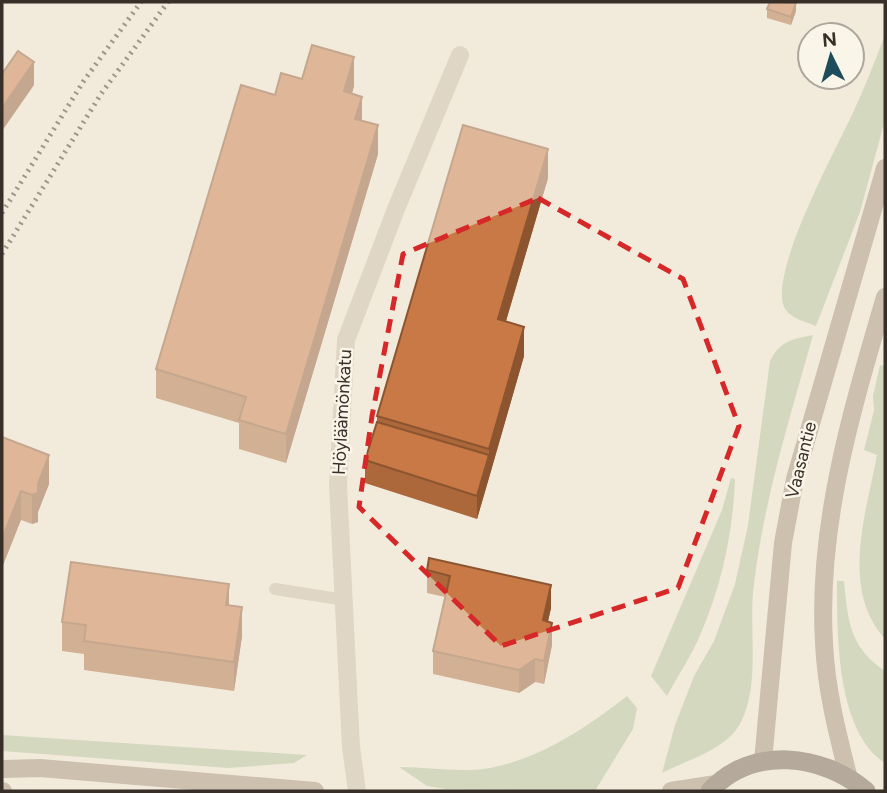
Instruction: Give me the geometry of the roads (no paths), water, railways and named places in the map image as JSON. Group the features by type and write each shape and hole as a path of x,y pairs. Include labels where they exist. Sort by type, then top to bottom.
{"highway":[{"path":"713,788 748,765 764,761 803,761 848,775 866,791"}],"main road":[{"name":"Vaasantie","path":"764,761 783,543 795,478 885,168"},
{"path":"848,775 829,690 822,604 827,540 840,459 885,297"},
{"path":"2,769 40,768 315,791"},
{"path":"671,791 713,788"}],"street":[{"name":"Höyläämönkatu","path":"357,791 351,747 338,485 346,340 396,209 460,55"}],"lane":[{"path":"275,589 345,600"}],"railway":[{"path":"2,213 83,82 141,2"},
{"path":"2,254 101,94 168,2"}]}
